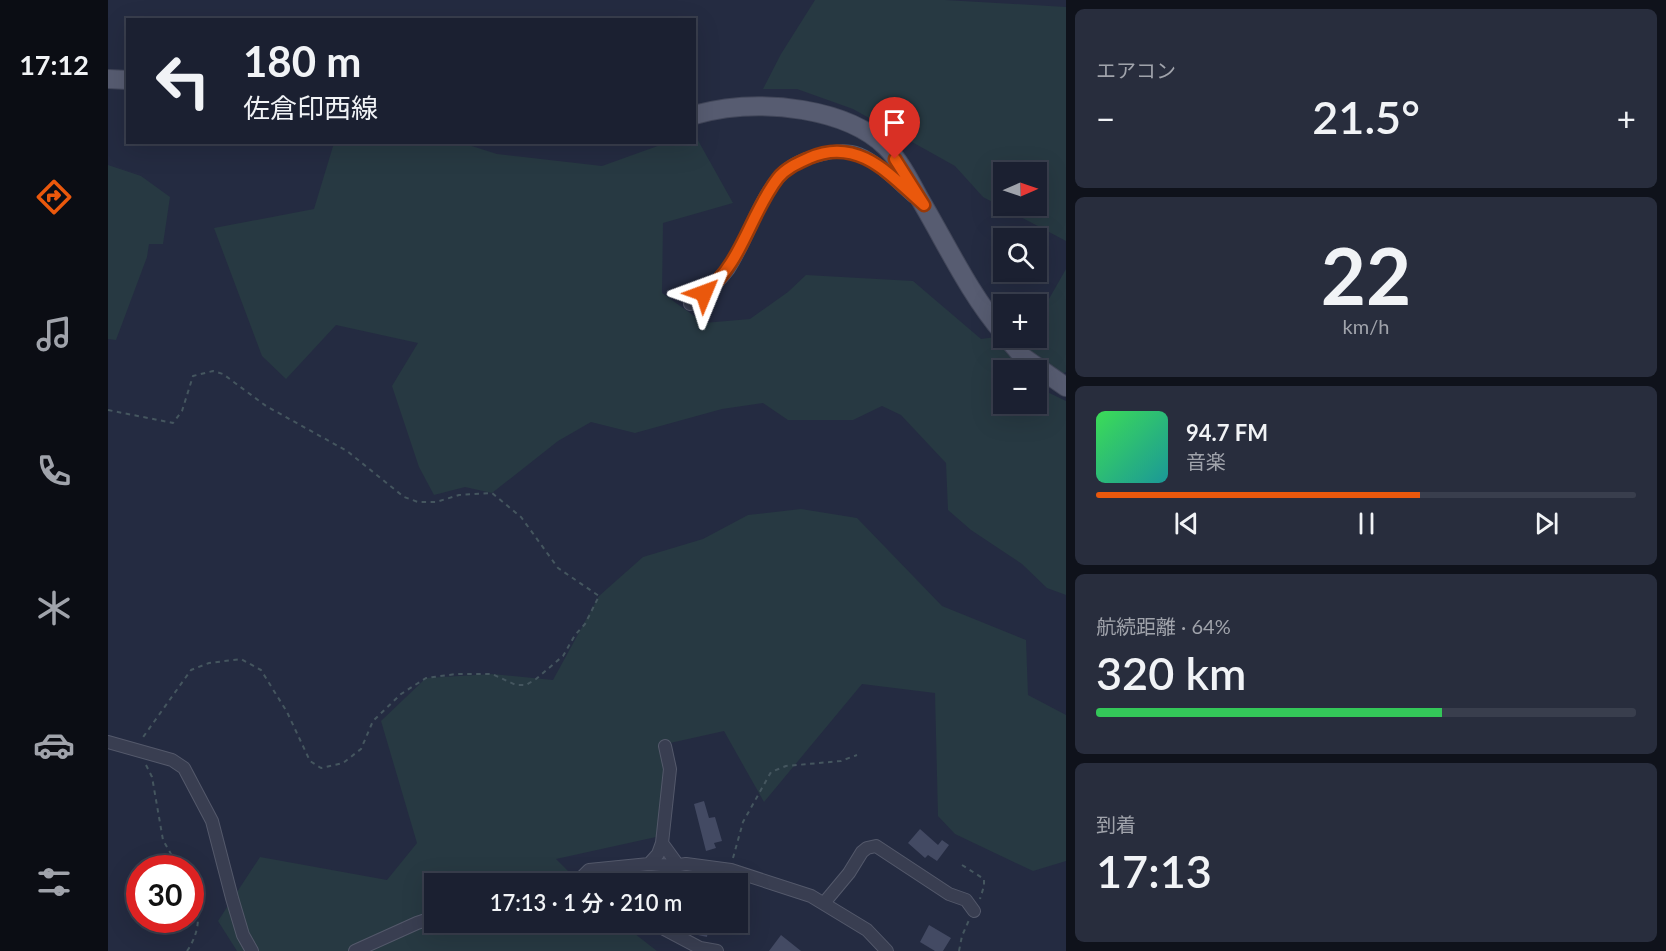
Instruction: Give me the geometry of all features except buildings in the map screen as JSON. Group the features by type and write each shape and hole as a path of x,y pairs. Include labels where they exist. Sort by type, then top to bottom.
{"main road":[{"path":"108,79 126,80"},
{"path":"696,115 708,111 744,106 780,106 821,113 867,133 886,147 903,170 993,318"},
{"path":"1015,348 1023,357 1066,387"}],"street":[{"path":"690,304 718,283 729,268 779,177 795,164 815,155 847,151 860,154 924,205"},
{"path":"108,742 172,760 184,768 212,821 231,898 243,935 252,951"},
{"path":"649,864 658,854 662,843 670,769 665,746"},
{"path":"662,843 678,865"},
{"path":"824,903 849,873 862,852 876,846 949,894 966,900 974,911"},
{"path":"586,873 589,870 649,864 686,864 731,870 811,896 867,930 886,951"},
{"path":"355,951 424,920"},
{"path":"672,933 700,948 717,951"}],"path":[{"path":"108,410 173,423 182,411 193,376 213,371 223,374 266,406 347,451 404,497 418,502 436,502 459,495 492,493 521,517 558,568 599,596 585,624 575,635 563,656 536,679 526,685 516,685 492,674 456,674 426,678 400,694 373,721 361,749 344,763 321,768 310,761 287,712 261,670 242,659 209,663 191,670 142,736 138,749 152,777 163,840 172,855"},
{"path":"732,860 743,822 771,772 786,766 841,761 857,755"},
{"path":"187,951 196,938 197,933"}],"shaded area":[{"path":"815,0 945,0 1066,7 1066,241 1047,231 1047,228 1041,228 1019,216 1047,216 1047,162 993,162 993,202 983,197 955,166 853,109 797,89 763,89 781,54"},
{"path":"696,137 733,203 663,223 662,293 704,323 750,319 788,292 806,275 913,281 981,339 993,337 993,348 1047,348 1047,302 1066,269 1066,372 1047,382 1047,360 993,360 993,414 1047,414 1047,392 1066,401 1066,595 1047,588 1022,564 971,530 948,510 946,463 901,415 882,406 853,420 788,420 763,403 722,409 635,433 591,422 558,441 492,493 465,487 434,495 419,467 392,386 418,343 336,325 286,379 262,356 214,228 314,209 334,144 465,144 497,154 602,166 663,144 696,144"},
{"path":"108,165 141,176 170,197 163,244 149,244 147,257 116,340 108,339"},
{"path":"801,509 857,518 942,606 1026,640 1028,695 1066,715 1066,861 1033,871 955,834 938,816 935,693 862,684 764,802 724,731 670,743 656,837 556,859 570,873 424,873 424,933 634,933 657,951 237,951 218,921 260,857 387,880 417,843 381,721 426,678 492,674 553,680 599,596 643,557 703,539 748,515"}],"route":[{"path":"704,293 718,283 729,268 779,177 795,164 815,155 847,151 860,154 924,205 895,159"}]}
